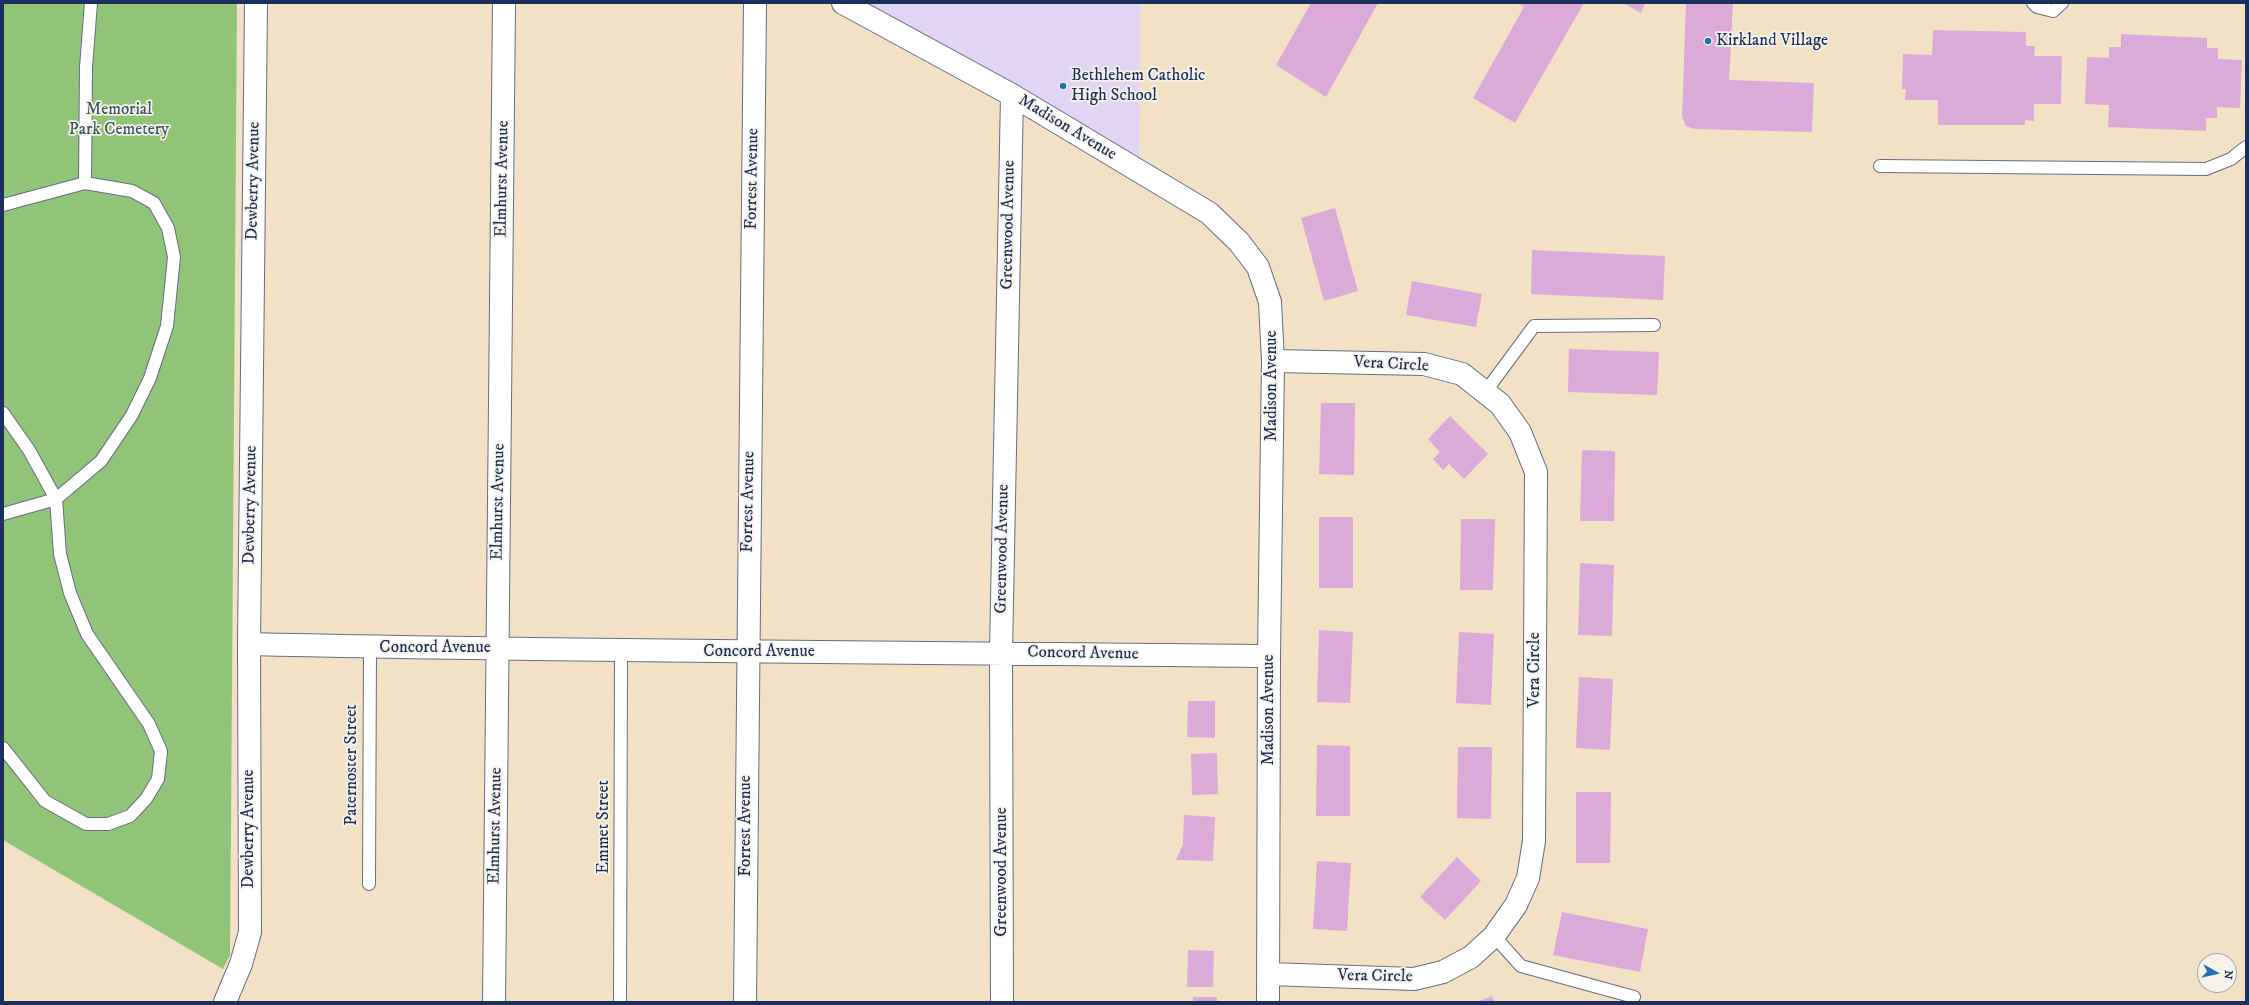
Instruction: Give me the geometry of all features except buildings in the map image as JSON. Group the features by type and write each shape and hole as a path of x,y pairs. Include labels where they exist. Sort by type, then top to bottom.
{"street":[{"name":"Dewberry Avenue","path":"225,1002 241,964 250,932 249,644 256,3"},
{"name":"Elmhurst Avenue","path":"494,1002 504,3"},
{"name":"Forrest Avenue","path":"744,1002 755,3"},
{"name":"Madison Avenue","path":"843,3 1012,95 1209,213 1239,242 1258,268 1270,302 1273,361 1269,656 1268,1002"},
{"name":"Greenwood Avenue","path":"1002,1002 1001,652 1012,95"},
{"name":"Vera Circle","path":"1269,974 1414,979 1443,972 1471,957 1494,936 1516,905 1528,878 1534,841 1536,472 1520,432 1500,404 1486,391 1462,374 1424,364 1273,361"},
{"name":"Concord Avenue","path":"249,644 621,651 1001,652 1269,656"}],"lane":[{"path":"85,183 86,67 90,3"},
{"path":"2033,3 2037,7 2053,11 2062,3"},
{"path":"1880,166 2206,169 2231,159 2246,147"},
{"path":"3,205 85,183 132,191 154,203 168,228 174,257 167,326 150,378 132,415 101,461 56,499 3,514"},
{"path":"1486,391 1534,326 1654,325"},
{"path":"3,413 29,450 56,499 60,554 70,593 87,634 149,724 161,751 158,780 146,799 130,816 108,824 86,824 45,801 3,748"},
{"name":"Paternoster Street","path":"369,884 370,647"},
{"name":"Emmet Street","path":"620,1002 621,651"},
{"path":"1494,936 1521,966 1634,997"}],"shaded area":[{"name":"Bethlehem Catholic High School","path":"835,3 1140,3 1139,169"}],"green space":[{"name":"Memorial Park Cemetery","path":"3,3 237,3 230,955 223,969 3,840"}],"place":[{"name":"Kirkland Village","path":"1708,41"},
{"name":"Bethlehem Catholic High School","path":"1063,86"}]}
